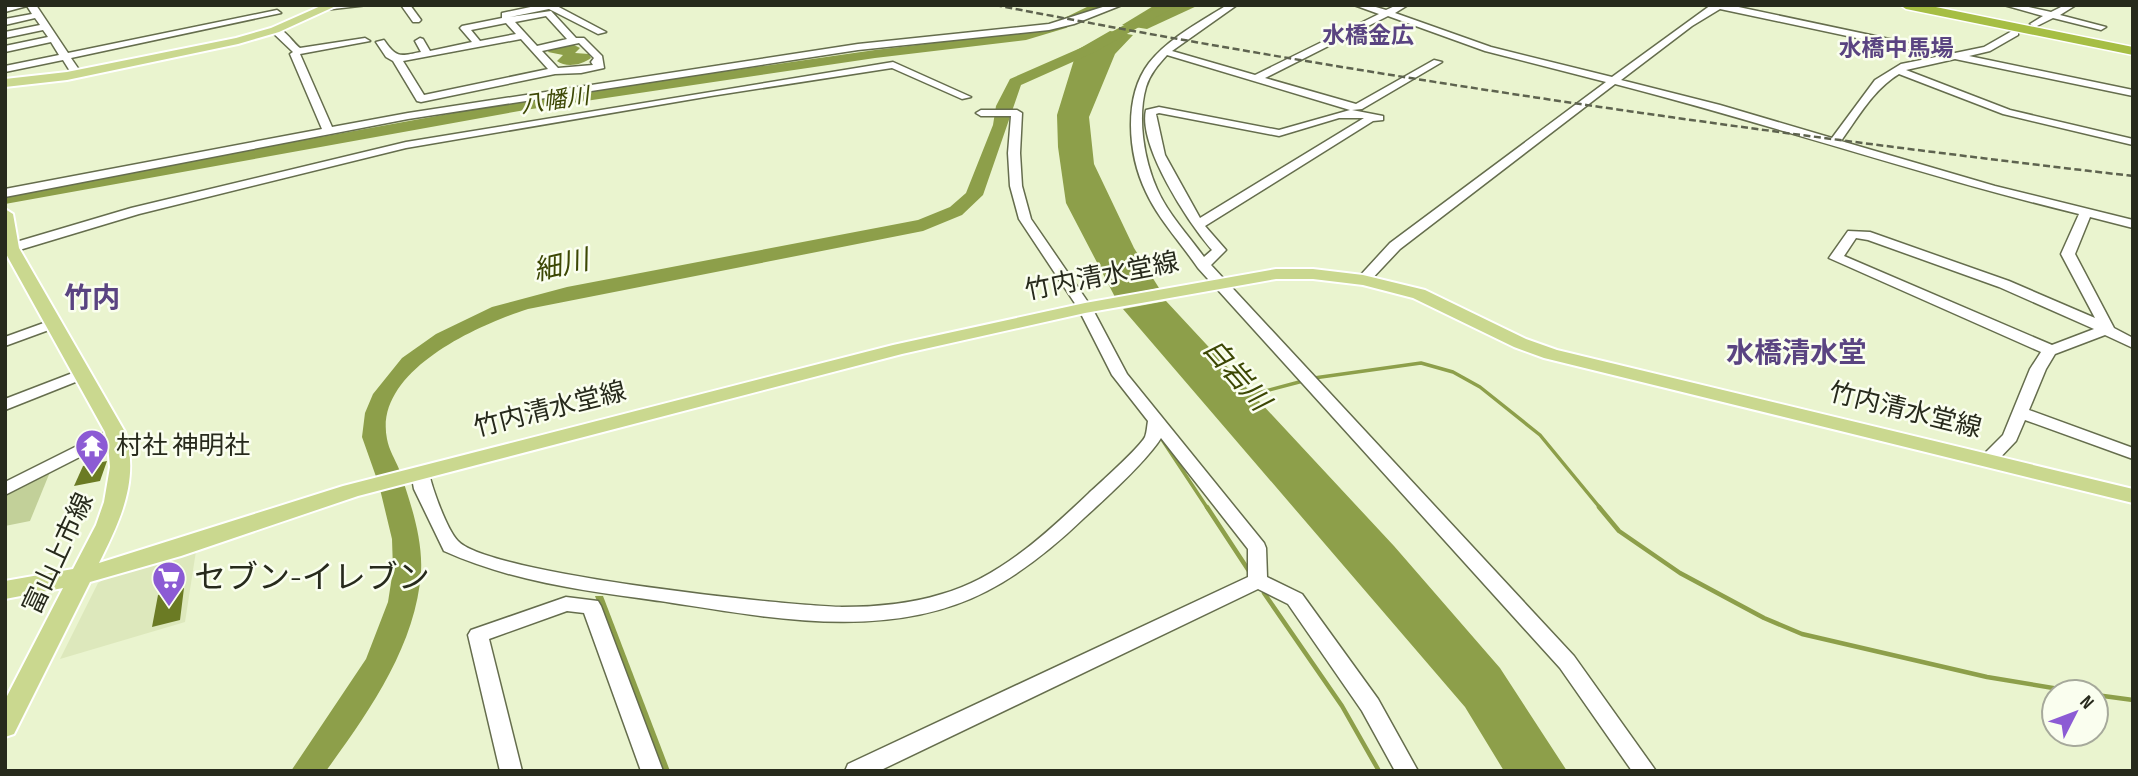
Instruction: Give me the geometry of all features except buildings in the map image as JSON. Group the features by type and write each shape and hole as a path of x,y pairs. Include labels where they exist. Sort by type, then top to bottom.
{"highway":[{"path":"1906,5 2133,49"},
{"path":"1923,5 2133,49"}],"main road":[{"path":"5,83 76,74 238,41 275,30 330,7"},
{"name":"富山上市線","path":"5,214 11,248 115,432 122,465 119,492 83,576 5,726"},
{"name":"竹内清水堂線","path":"5,590 83,576 173,550 351,491 900,349 1085,308 1276,274 1313,274 1363,280 1419,294 1520,343 1551,354 2133,496"}],"street":[{"path":"5,9 24,5"},
{"path":"31,5 76,74"},
{"path":"330,7 364,5"},
{"path":"405,5 416,20"},
{"path":"5,194 328,131 859,47 1028,31 1071,22 1118,5"},
{"path":"1233,5 1166,52 1147,73 1140,86 1136,123 1151,190 1218,283 1567,662 1645,771"},
{"path":"1357,5 1389,13 1488,49 1716,107 1991,189 2133,224"},
{"path":"1256,79 1404,5"},
{"path":"1363,280 1395,246 1689,24 1718,5 2133,93"},
{"path":"2008,5 2101,27"},
{"path":"2035,24 2072,5"},
{"path":"555,71 505,15 549,6 601,32"},
{"path":"5,61 63,53 277,13"},
{"path":"478,44 465,28 548,13 574,41"},
{"path":"5,22 38,15"},
{"path":"5,35 46,27"},
{"path":"275,30 283,34 293,48 299,51 365,41"},
{"path":"1835,142 1871,91 1898,71 1920,61 1987,49 2015,33"},
{"path":"397,59 523,36"},
{"path":"5,49 54,39"},
{"path":"382,42 389,55 397,59 421,99 555,71 600,66 596,62 599,58 581,40 535,49"},
{"path":"420,41 428,54"},
{"path":"1166,52 1358,107 1437,62"},
{"path":"5,69 63,53"},
{"path":"295,54 328,131"},
{"path":"11,248 135,211 406,145 712,93 893,65 966,97"},
{"path":"1898,71 2007,112 2133,142"},
{"path":"1197,225 1371,118 1379,118 1343,112 1290,132 1279,133 1159,110 1150,112 1159,155 1197,225 1219,250 1203,265"},
{"path":"981,113 1017,113 1014,153 1016,186 1025,220 1085,308 1120,375 1257,548 1258,581"},
{"path":"2087,213 2068,254 2124,337"},
{"path":"1853,234 1870,236 2015,290 2124,337 2098,331 2078,343 2050,350 1836,258 1853,234"},
{"path":"5,342 52,324"},
{"path":"1988,460 2010,437 2038,369 2050,350"},
{"path":"5,405 83,374"},
{"path":"2019,412 2133,454"},
{"path":"420,473 423,489 451,546 498,564 602,586 711,602 808,613 867,613 916,609 951,599 1003,573 1065,525 1153,439 1156,421"},
{"path":"5,489 115,432"},
{"path":"856,771 1258,581"},
{"path":"1258,581 1295,599 1370,705 1407,771"},
{"path":"511,771 478,635 566,604 591,606 652,771"}],"shaded area":[{"path":"1155,5 1199,5 1147,29 1122,25"},
{"path":"1110,31 1133,35 1115,54 1089,117 1094,164 1134,248 1159,288 1115,297 1066,203 1058,147 1057,115 1077,50"},
{"path":"572,44 580,48 575,53 589,54 591,58 569,65 557,61 563,55 548,52 550,49"},
{"path":"1166,301 1394,546 1500,668 1567,771 1504,771 1465,707 1123,309"},
{"path":"50,472 30,521 5,526 5,495"},
{"path":"196,551 185,622 60,659 98,583 118,571"},
{"path":"595,596 603,596 670,771 661,771"}],"waterway":[{"name":"八幡川","path":"5,199 525,105 875,54 1026,36 1061,25 1102,5"},
{"name":"細川","path":"307,771 344,720 379,663 393,633 402,602 407,570 405,539 374,433 384,394 410,363 443,338 479,320 544,298 923,225 956,211 974,195 1001,125 1004,106 1015,82 1090,49 1172,5"},
{"path":"1314,378 1421,363 1453,372 1480,387 1540,435 1601,509"},
{"name":"白岩川","path":"1250,395 1303,381"},
{"path":"1163,441 1208,509"},
{"path":"1207,507 1249,571"},
{"path":"1599,507 1619,531 1680,573 1764,618 1802,634 1987,677 2040,686"},
{"path":"1264,593 1342,706 1379,771"},
{"path":"2110,697 2133,700"}],"railway":[{"path":"995,5 1420,80 1704,122 2133,176"}],"place":[{"name":"村社 神明社","path":"92,476"},
{"name":"セブン-イレブン","path":"169,608"}],"district":[{"name":"水橋金広","path":"1368,36"},
{"name":"水橋中馬場","path":"1896,49"},
{"name":"竹内","path":"92,298"},
{"name":"水橋清水堂","path":"1796,353"}]}
